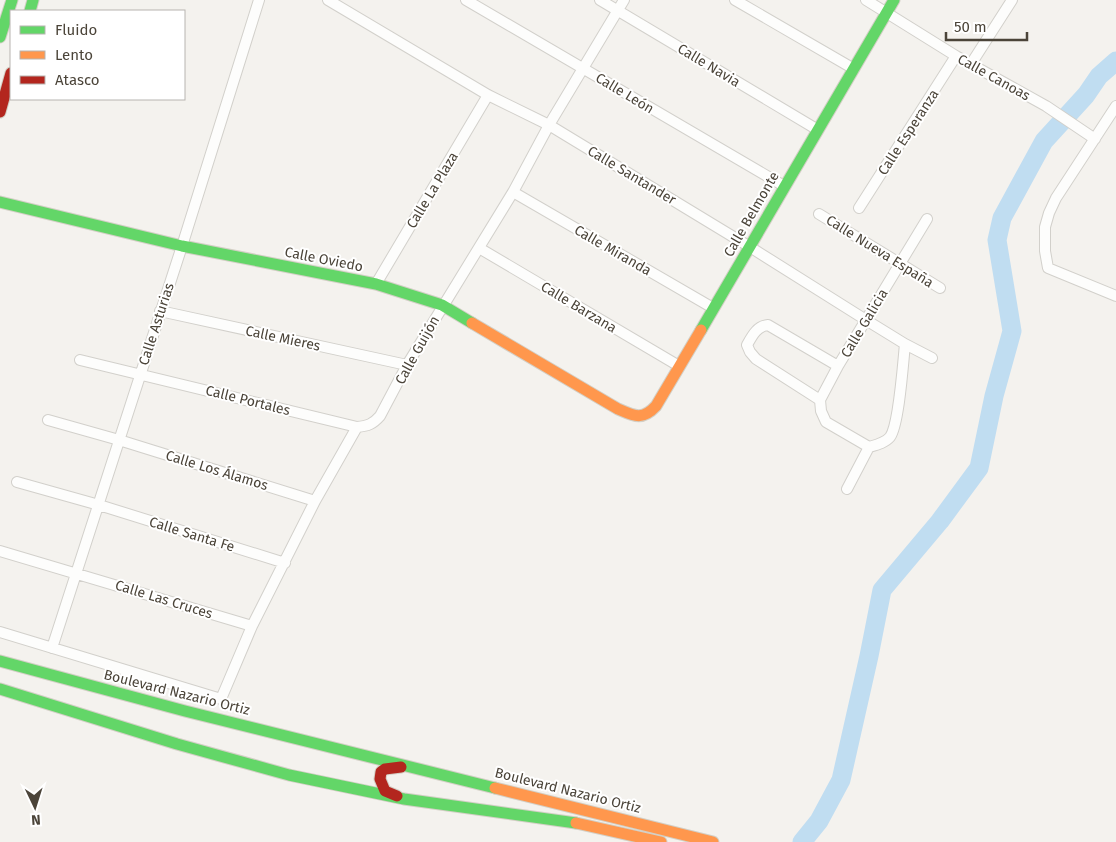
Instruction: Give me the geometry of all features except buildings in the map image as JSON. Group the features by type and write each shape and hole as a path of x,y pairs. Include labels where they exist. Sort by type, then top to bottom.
{"main road":[{"path":"0,36 12,0"},
{"name":"Calle Belmonte","path":"618,409 634,417 646,415 655,408 894,0"},
{"path":"0,112 10,76"},
{"name":"Calle Oviedo","path":"0,202 182,246 376,284 442,305 618,409"},
{"name":"Boulevard Nazario Ortiz","path":"1,661 185,711 713,842"},
{"name":"Boulevard Nazario Ortiz","path":"0,688 177,744 289,775 404,799 576,823 661,842"},
{"name":"Boulevard Nazario Ortiz","path":"338,784 364,784 370,781 373,774 372,764 348,751"},
{"name":"Boulevard Nazario Ortiz","path":"404,799 385,791 380,779 381,772 397,766 416,768"}],"street":[{"name":"Calle Asturias","path":"52,648 99,505 139,374 182,246 259,0"},
{"name":"Calle Santander","path":"328,0 488,95 549,125 750,246 905,344 932,358"},
{"name":"Calle León","path":"466,0 784,186"},
{"name":"Calle Navia","path":"600,0 818,130"},
{"name":"Calle Guijón","path":"357,426 367,426 375,422 388,403 406,365 513,192 549,125 624,0"},
{"path":"735,0 854,69"},
{"name":"Calle Canoas","path":"866,0 956,56 1046,106 1096,139"},
{"path":"971,64 1012,0"},
{"name":"Calle Esperanza","path":"859,208 956,56"},
{"name":"Calle La Plaza","path":"376,284 488,95"},
{"path":"1115,293 1048,268 1045,251 1045,227 1056,198 1116,106"},
{"name":"Calle Miranda","path":"513,192 713,308"},
{"name":"Calle Nueva España","path":"820,214 940,288"},
{"name":"Calle Galicia","path":"820,400 838,366 927,219"},
{"name":"Calle Barzana","path":"479,248 679,366"},
{"name":"Calle Mieres","path":"160,311 406,365"},
{"path":"838,366 768,324 757,330 747,345 747,349 752,355 820,400 823,417 833,428 869,447"},
{"path":"847,489 869,447 889,438 896,423 905,344"},
{"name":"Calle Portales","path":"80,360 357,426"},
{"name":"Calle Los Álamos","path":"48,420 315,501"},
{"path":"0,632 221,699 252,626 315,501 357,426"},
{"name":"Calle Santa Fe","path":"17,482 99,505 285,563"},
{"name":"Calle Las Cruces","path":"0,550 252,626"}],"waterway":[{"path":"802,842 819,821 841,780 882,590 940,521 979,468 994,396 1012,331 997,240 1002,218 1044,141 1086,95 1099,76 1116,61"}],"traffic: fast":[{"path":"0,37 12,0"},
{"path":"30,10 33,0"},
{"path":"701,330 894,0"},
{"path":"0,202 182,246 376,284 442,305 472,323"},
{"path":"0,661 185,711 495,788"},
{"path":"0,689 177,744 289,775 404,799 576,823"}],"traffic: slow":[{"path":"472,323 618,409 638,416 646,414 656,406 701,330"},
{"path":"495,788 713,842"},
{"path":"576,823 661,842"}],"traffic: jam":[{"path":"0,112 10,77"},
{"path":"397,796 385,791 380,779 381,772 385,769 401,767"}]}
